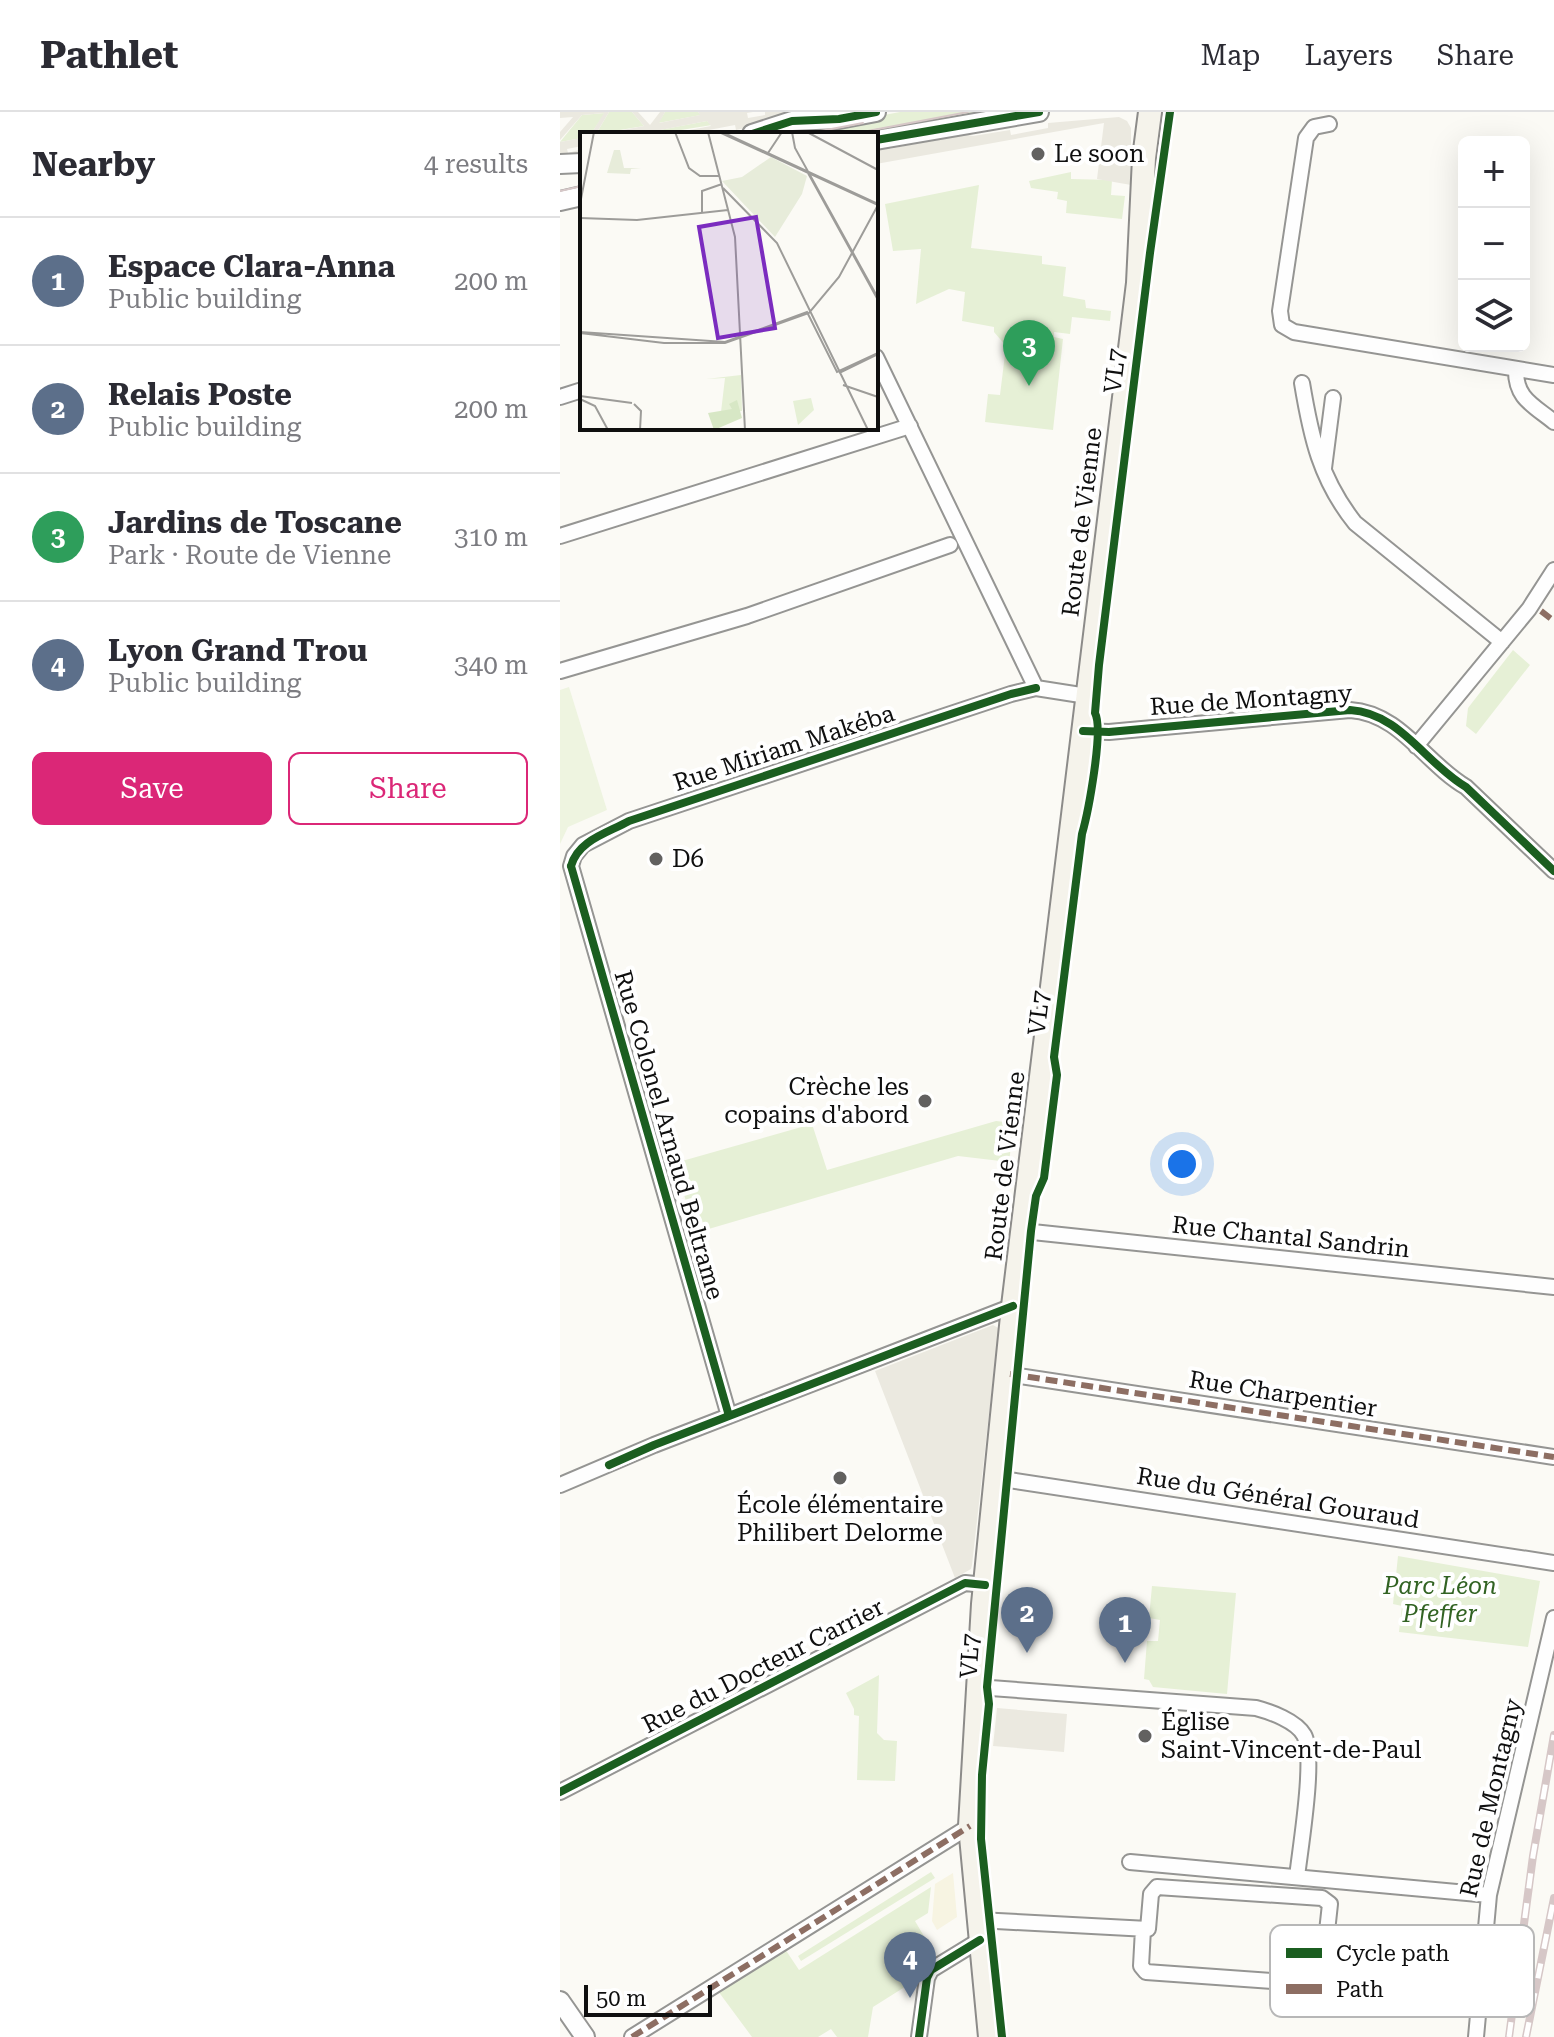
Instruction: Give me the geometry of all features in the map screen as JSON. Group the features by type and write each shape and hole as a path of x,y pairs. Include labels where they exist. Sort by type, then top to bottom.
{"main road":[{"name":"Route de Vienne","path":"990,2037 970,1826 985,1585 1013,1306 1138,283 1144,158 1150,112"}],"street":[{"path":"758,132 792,121 839,119 876,112"},
{"path":"878,140 1039,112"},
{"path":"1329,124 1314,127 1306,138 1280,311 1282,325 1294,332 1554,375"},
{"path":"560,164 580,163"},
{"path":"560,201 580,196"},
{"path":"878,361 1036,688 1087,696"},
{"path":"1510,368 1521,395 1554,422"},
{"path":"1302,383 1312,442 1338,501 1355,523 1502,642"},
{"path":"560,397 580,391"},
{"path":"1324,473 1333,398"},
{"path":"560,536 910,426"},
{"path":"560,671 747,616 950,545"},
{"path":"1416,746 1529,609 1554,570"},
{"name":"Rue Miriam Makéba","path":"565,867 583,845 629,821 967,708 1036,688"},
{"name":"Rue de Montagny","path":"1083,731 1109,732 1350,710 1372,713 1390,722 1449,777 1466,787 1554,871"},
{"name":"Rue Colonel Arnaud Beltrame","path":"565,867 729,1416"},
{"name":"Rue Chantal Sandrin","path":"1023,1231 1554,1287"},
{"path":"560,1485 1013,1306"},
{"name":"Rue Charpentier","path":"1006,1374 1554,1457"},
{"name":"Rue du Général Gouraud","path":"996,1478 1554,1563"},
{"name":"Rue du Docteur Carrier","path":"560,1792 965,1583 985,1585"},
{"name":"Rue de Montagny","path":"1486,1925 1489,1895 1554,1618"},
{"path":"977,1687 1256,1708 1300,1729 1309,1749 1297,1877"},
{"path":"632,2037 970,1826"},
{"path":"1130,1862 1489,1895"},
{"path":"919,2037 927,1978 931,1970 979,1930 1148,1929 1151,1894 1157,1887 1322,1898 1330,1904 1328,1925"},
{"path":"1143,1929 1141,1966 1146,1972 1270,1981"},
{"path":"560,2001 585,2037"},
{"name":"Rue de Montagny","path":"1476,2037 1478,2017"}],"shaded area":[{"path":"560,112 609,112 597,132 592,132 604,113 582,115 560,140 560,132 573,117 560,118"},
{"path":"632,112 638,112 650,125 660,112 665,112 659,123 700,115 698,112 753,112 747,113 748,118 765,115 765,112 817,112 736,130 735,125 698,132 679,132 711,126 707,121 655,132 612,132 644,126"},
{"path":"1119,117 1127,121 1131,128 1131,185 1097,179 1104,123 878,164 878,146 888,144 890,149 954,137 953,132 973,136 1010,130 1011,135 1048,128 1048,123"},
{"path":"580,138 580,146 567,149 568,153 580,150 580,157 560,159 560,142"},
{"path":"993,1325 1000,1329 998,1369 994,1370 972,1565 971,1569 955,1578 875,1371"},
{"path":"997,1708 1067,1714 1064,1752 993,1746"},
{"path":"953,1873 957,1917 937,1930 932,1921 935,1884"}],"green space":[{"path":"609,112 632,112 644,126 608,132 597,132"},
{"path":"665,112 698,112 701,115 658,123"},
{"path":"900,112 988,112 878,133 800,132 799,127 837,124"},
{"path":"605,113 592,132 580,132 580,138 560,142 582,115"},
{"path":"707,121 712,125 668,132 654,131"},
{"path":"1071,172 1071,179 1112,180 1111,195 1125,196 1122,219 1066,213 1067,201 1057,199 1058,192 1031,188 1029,181"},
{"path":"979,185 971,248 1042,256 1042,264 1066,267 1063,296 1085,300 1086,308 1111,311 1110,321 1072,317 1070,334 1054,332 1054,337 1063,339 1053,430 985,422 988,394 1000,395 1006,346 994,332 994,327 962,321 965,292 949,289 916,304 921,249 893,251 885,204"},
{"path":"1513,650 1530,665 1476,734 1466,726 1468,708"},
{"path":"569,687 607,810 568,827 560,844 560,690"},
{"path":"996,1121 1014,1123 1009,1162 958,1156 695,1233 675,1163 812,1124 827,1170"},
{"name":"Parc Léon Pfeffer","path":"1398,1556 1540,1581 1528,1647 1399,1632 1402,1606 1393,1604"},
{"path":"1152,1586 1236,1593 1227,1694 1153,1687 1149,1680 1144,1679 1147,1641 1158,1641 1160,1620 1149,1618"},
{"path":"879,1675 877,1733 884,1740 897,1741 895,1781 857,1780 859,1716 854,1715 846,1693"},
{"path":"931,1872 935,1878 801,1961 798,1956"},
{"path":"931,1887 928,1913 915,1921 925,1938 919,1978 873,2007 868,2037 837,2037 831,2029 818,2037 752,2037 718,1991 785,1949 799,1970"}],"tram line":[{"path":"863,132 968,112"},
{"path":"816,132 863,123"},
{"path":"560,191 580,186"}],"railway":[{"path":"1524,1925 1554,1735"},
{"path":"1534,1997 1554,1898"},
{"path":"1509,2037 1512,2017"},
{"path":"1526,2037 1530,2017"}],"marked path":[{"path":"1541,611 1554,621"},
{"path":"1010,1374 1554,1457"},
{"path":"632,2037 970,1826"}],"cycle path":[{"path":"758,132 792,121 839,119 876,112"},
{"path":"878,140 1039,112"},
{"name":"VL7","path":"1002,2037 981,1839 982,1775 989,1704 987,1687 1031,1231 1036,1196 1044,1178 1057,1075 1054,1057 1082,834 1098,736 1095,713 1099,665 1170,112"},
{"path":"571,866 587,844 629,821 1036,688"},
{"path":"1083,731 1109,732 1350,710 1368,713 1398,729 1466,787 1554,871"},
{"path":"571,866 729,1416"},
{"path":"609,1465 1013,1306"},
{"path":"560,1792 965,1583 985,1585"},
{"path":"919,2037 927,1978 931,1970 980,1940"}],"place":[{"name":"Le soon","path":"1038,154"},
{"name":"Jardins de Toscane","path":"1029,386"},
{"name":"D6","path":"656,859"},
{"name":"Crèche les copains d'abord","path":"925,1101"},
{"name":"École élémentaire Philibert Delorme","path":"840,1478"},
{"name":"Relais Poste","path":"1027,1653"},
{"name":"Espace Clara-Anna","path":"1125,1663"},
{"name":"Église Saint-Vincent-de-Paul","path":"1145,1736"},
{"name":"Lyon Grand Trou","path":"910,1998"}]}
